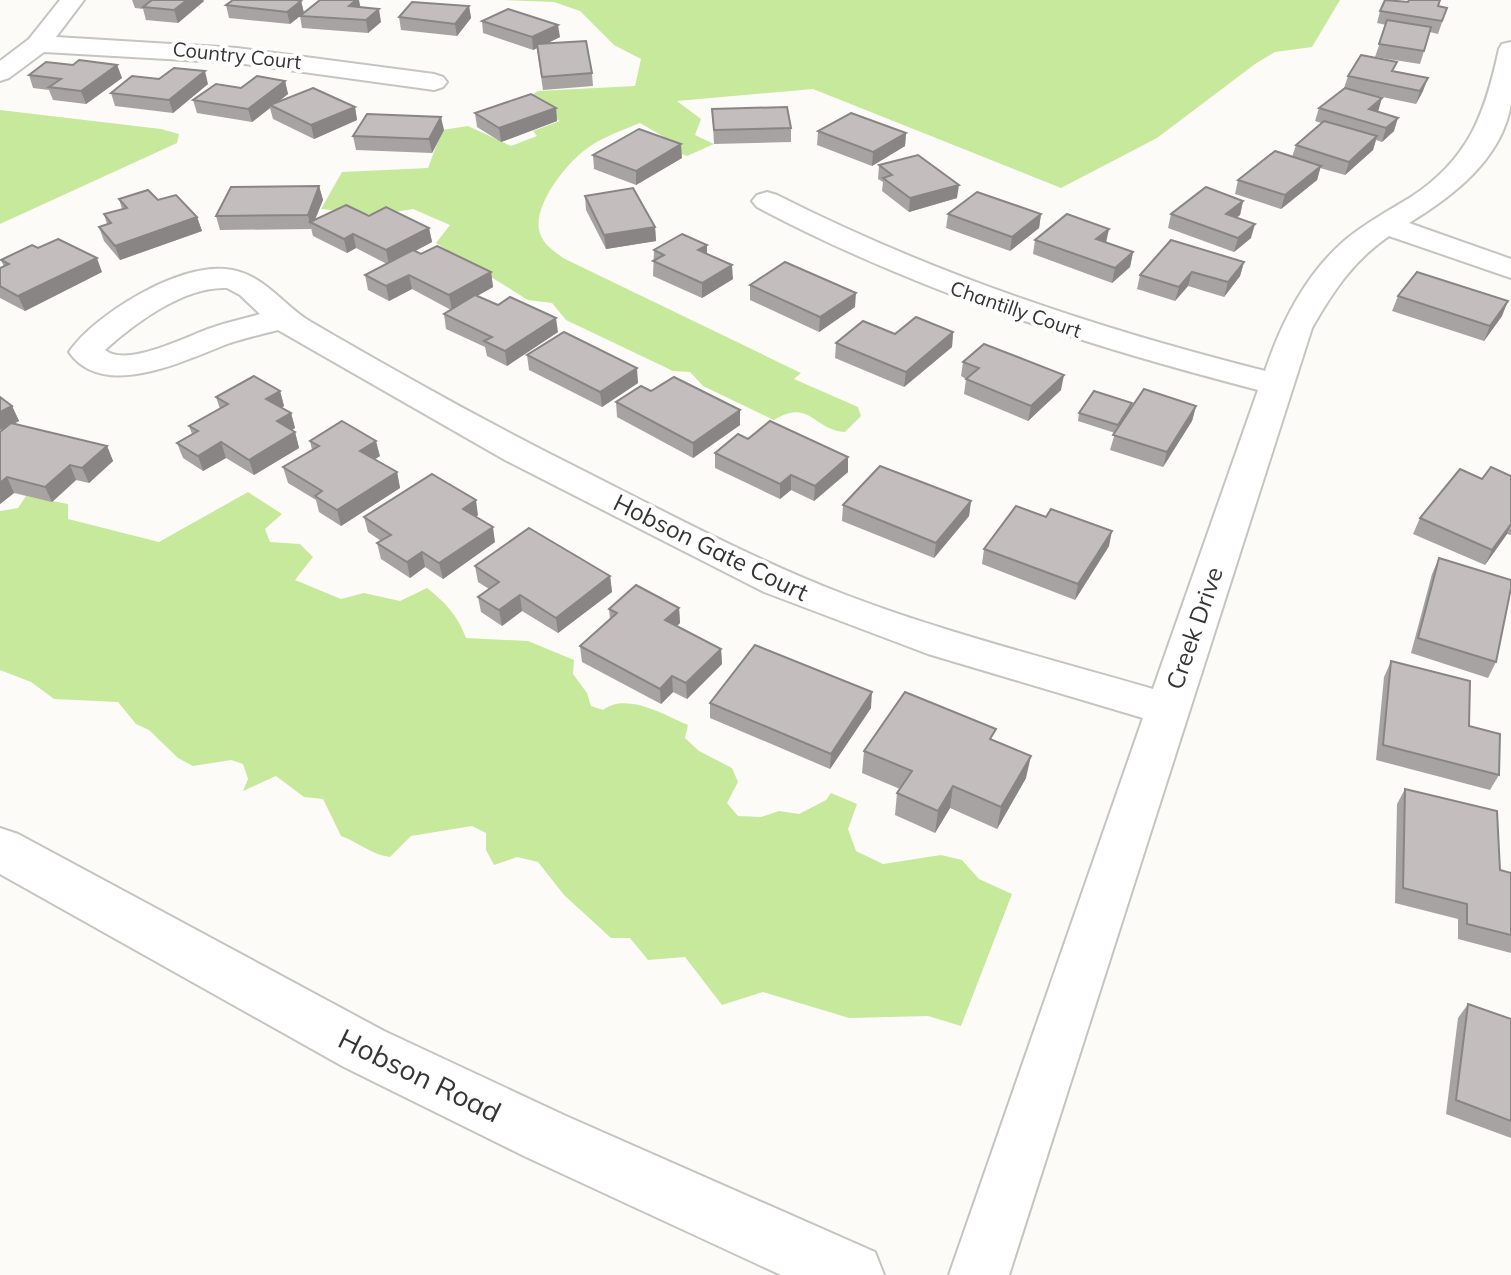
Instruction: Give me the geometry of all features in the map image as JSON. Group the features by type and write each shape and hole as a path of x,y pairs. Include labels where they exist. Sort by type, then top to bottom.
{"main road":[{"name":"Hobson Road","path":"0,849 364,1049 545,1136 852,1275"}],"street":[{"path":"0,73 38,44 72,0"},
{"name":"Country Court","path":"38,44 162,48 256,56 434,82"},
{"name":"Creek Drive","path":"979,1275 1296,328 1329,276 1367,237 1443,188 1469,162 1480,145 1508,76"},
{"name":"Chantilly Court","path":"767,201 867,252 935,282 1015,311 1276,384"},
{"path":"1388,226 1511,269"},
{"name":"Hobson Gate Court","path":"283,318 231,332 146,363 124,366 103,363 86,352 89,343 110,328 189,283 210,279 243,283 256,290 283,318 428,402 730,560 816,597 946,643 1167,709"}],"green space":[{"path":"504,0 1340,0 1312,47 1275,52 1157,138 1061,188 813,89 677,101 701,119 695,135 714,144 687,156 668,149 676,144 640,123 595,143 581,153 554,184 542,208 539,230 548,246 563,258 801,373 794,379 858,407 861,416 845,432 796,412 774,420 703,386 690,372 673,371 566,320 552,303 528,300 436,243 450,225 413,209 377,215 321,209 342,172 428,168 442,130 468,126 511,146 537,136 533,131 560,121 534,107 518,103 538,91 635,86 641,59 614,45 580,11 554,2"},
{"path":"0,110 161,129 179,134 177,143 0,224"},
{"path":"248,492 282,514 265,529 270,542 300,544 313,557 295,580 341,599 364,593 400,601 427,588 451,610 466,638 528,641 574,660 573,674 587,693 591,706 603,710 623,703 634,704 688,725 685,738 699,751 732,768 738,782 727,803 738,816 761,817 779,811 799,814 826,800 831,793 857,804 848,829 856,851 883,864 941,855 962,860 979,879 1012,894 961,1026 928,1016 849,1018 763,992 722,1005 685,957 648,960 630,938 611,938 564,895 538,862 517,857 494,865 486,850 486,833 472,826 411,836 390,857 377,854 341,836 323,799 304,797 276,776 243,791 248,779 243,764 231,760 193,766 178,758 149,730 136,724 118,702 54,699 31,682 0,670 0,511 18,508 26,496 68,504 68,519 159,542"}],"building":[{"path":"152,0 187,0 174,10 143,7"},
{"path":"233,0 301,1 287,12 226,5"},
{"path":"320,0 356,0 349,6 379,9 366,20 300,16"},
{"path":"1385,0 1440,0 1438,6 1447,8 1442,21 1380,11"},
{"path":"412,2 469,6 455,24 399,17"},
{"path":"508,9 558,25 532,37 482,21"},
{"path":"1387,20 1431,27 1424,51 1379,44"},
{"path":"586,41 592,73 542,77 537,44"},
{"path":"1361,55 1397,62 1392,71 1428,78 1420,91 1348,76"},
{"path":"79,60 117,65 81,91 49,87 61,79 29,75 46,62 73,65"},
{"path":"174,68 205,71 169,100 111,93 132,76 159,79"},
{"path":"257,76 285,81 248,109 193,100 216,84 241,88"},
{"path":"313,88 355,107 311,125 270,105"},
{"path":"1345,88 1382,98 1369,109 1398,118 1386,128 1319,108"},
{"path":"531,94 556,108 499,128 475,113"},
{"path":"787,107 791,128 714,130 712,109"},
{"path":"851,113 906,133 873,152 818,131"},
{"path":"367,114 441,117 429,139 353,136"},
{"path":"1324,121 1377,136 1349,162 1296,145"},
{"path":"639,129 681,144 636,171 593,155"},
{"path":"1275,151 1321,166 1285,195 1238,180"},
{"path":"918,155 959,185 910,198 883,178 892,175 879,165"},
{"path":"319,186 308,215 216,216 231,187"},
{"path":"1206,187 1243,201 1226,214 1255,224 1238,238 1171,214"},
{"path":"633,188 655,227 604,235 585,196"},
{"path":"148,190 158,200 176,195 197,217 115,246 99,227 111,223 104,214 127,208 119,199"},
{"path":"977,192 1041,214 1012,237 948,214"},
{"path":"346,205 369,216 386,207 429,228 386,250 353,234 344,239 310,222"},
{"path":"1067,214 1109,229 1096,239 1133,252 1115,268 1035,240"},
{"path":"682,234 707,245 698,250 732,265 702,283 653,261 664,255 654,250"},
{"path":"58,239 97,258 18,296 0,286 0,268 9,264 1,260 32,245 38,248"},
{"path":"1171,240 1244,262 1228,282 1192,272 1179,287 1140,275"},
{"path":"437,246 491,272 449,295 409,275 386,286 365,275 413,250 421,254"},
{"path":"785,262 856,293 820,317 750,285"},
{"path":"1417,272 1508,301 1490,326 1398,296"},
{"path":"475,295 498,305 510,297 556,318 505,351 484,341 492,337 444,314"},
{"path":"916,317 953,332 906,372 836,343 863,321 895,334"},
{"path":"564,332 637,368 600,392 527,355"},
{"path":"984,344 1064,375 1031,406 966,379 979,368 963,362"},
{"path":"254,376 280,391 266,399 291,413 277,421 295,432 249,460 221,442 198,456 177,443 198,431 189,426 228,404 216,397"},
{"path":"674,377 740,410 693,443 616,402 641,386 651,391"},
{"path":"1144,389 1196,406 1167,452 1113,435"},
{"path":"1094,391 1132,403 1118,425 1079,413"},
{"path":"0,397 12,406 0,412"},
{"path":"342,421 376,441 360,451 397,472 337,510 315,496 322,491 283,467 319,446 310,441"},
{"path":"770,421 848,457 815,486 791,475 780,484 715,453 738,434 748,439"},
{"path":"11,423 107,446 82,468 70,465 45,487 7,477 0,483 0,432"},
{"path":"880,466 971,501 936,543 843,505"},
{"path":"1491,467 1511,476 1511,524 1492,550 1420,518 1460,469 1482,479"},
{"path":"432,474 476,500 463,509 493,527 439,563 422,552 407,562 377,543 391,535 364,517"},
{"path":"1016,506 1046,517 1051,509 1112,531 1078,584 984,549"},
{"path":"529,528 610,576 556,618 520,595 499,610 478,597 499,582 475,566"},
{"path":"1439,558 1511,580 1496,662 1418,638"},
{"path":"636,585 679,608 665,620 721,649 686,683 672,676 660,689 580,646 617,613 609,609"},
{"path":"755,645 872,692 831,754 710,703"},
{"path":"1391,661 1470,681 1469,726 1500,734 1499,775 1383,745"},
{"path":"905,692 996,729 990,739 1031,756 1001,807 953,786 938,811 897,793 912,771 864,751"},
{"path":"1405,789 1497,811 1500,870 1511,873 1511,935 1467,924 1467,904 1403,888"},
{"path":"1468,1004 1511,1019 1511,1121 1456,1100"}]}
